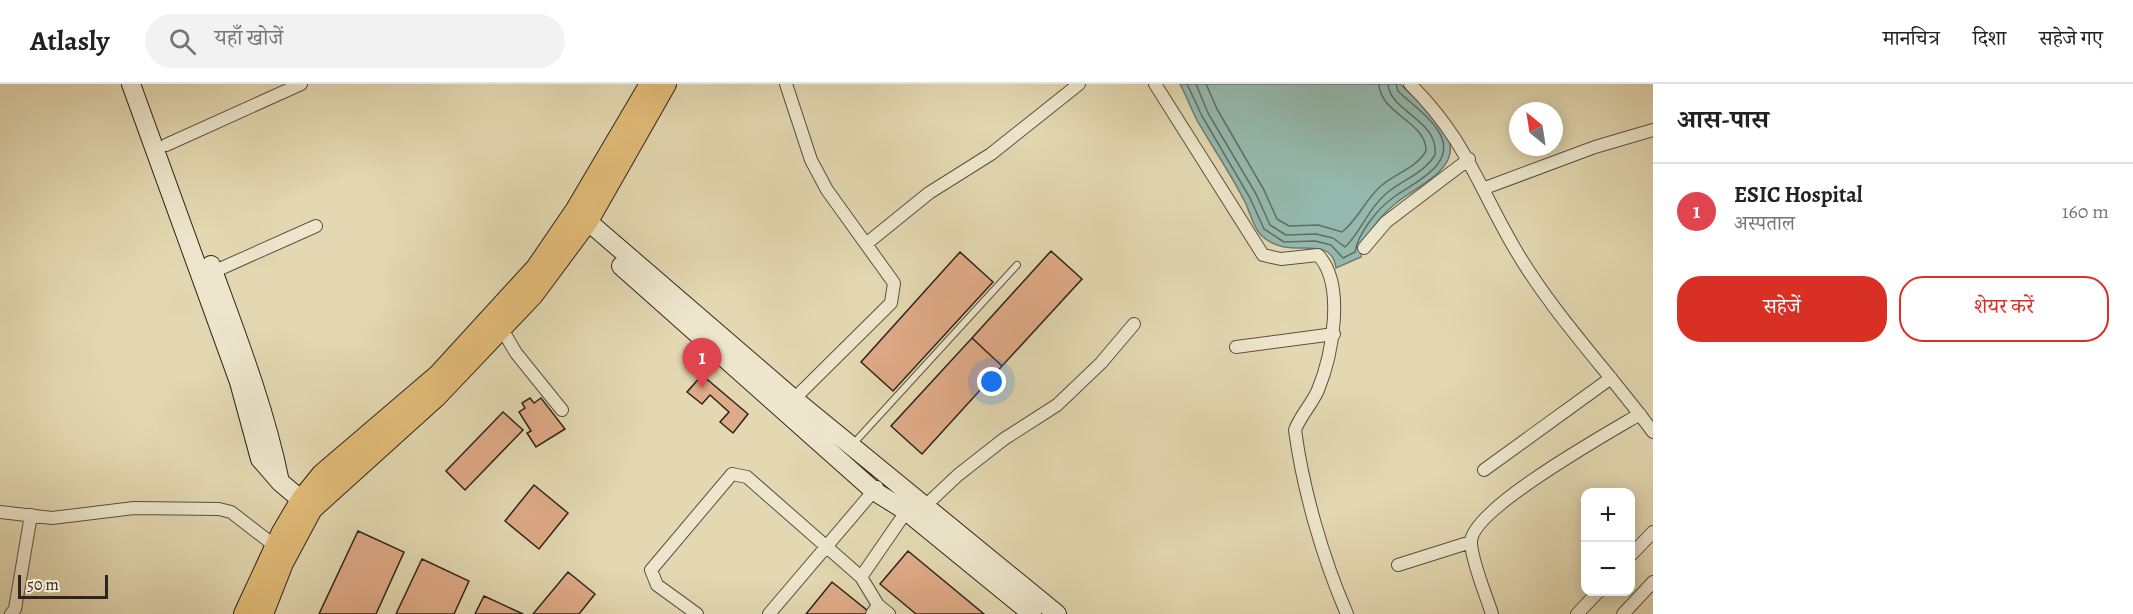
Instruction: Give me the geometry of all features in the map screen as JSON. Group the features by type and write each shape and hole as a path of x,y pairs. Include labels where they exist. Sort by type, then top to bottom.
{"main road":[{"path":"131,84 239,382 260,459 280,482 306,504"},
{"path":"142,84 243,353 274,454 280,482"},
{"path":"578,221 650,84"},
{"path":"263,614 306,504 322,474 498,322 536,268 578,221 666,84"},
{"path":"578,221 888,476 915,505 1032,614"},
{"path":"578,221 874,491 915,505 1057,614"},
{"path":"244,614 275,546 306,504"}],"street":[{"path":"166,145 301,84"},
{"path":"786,84 811,160 827,190 894,283 891,303 795,399"},
{"path":"866,244 930,193 992,154 1079,84"},
{"path":"1155,84 1263,255 1281,259 1318,255 1324,262 1334,314 1334,334 1319,386 1295,430 1306,484 1344,613"},
{"path":"1410,84 1432,105 1469,159 1515,250 1551,301 1653,432"},
{"path":"1485,188 1595,147 1653,130"},
{"path":"1364,248 1386,222 1469,159"},
{"path":"213,272 316,226"},
{"path":"498,322 516,353 562,410"},
{"path":"861,577 915,505 1004,439 1057,405 1101,363 1134,324"},
{"path":"1236,347 1334,334"},
{"path":"1484,470 1611,378"},
{"path":"1492,614 1470,542 1474,530 1485,517 1547,470 1640,414"},
{"path":"697,614 657,585 651,570 732,474 747,477 861,577 875,610 889,614"},
{"path":"769,614 888,476"},
{"path":"0,512 52,518 134,508 219,509 231,512 275,546"},
{"path":"11,614 15,609 31,515"},
{"path":"1635,551 1653,532"},
{"path":"1398,565 1470,542"},
{"path":"1623,614 1653,582"},
{"path":"1577,614 1593,596"}],"lane":[{"path":"851,446 1017,265"}],"water":[{"path":"1180,84 1400,84 1438,120 1449,140 1450,153 1438,173 1395,204 1378,221 1368,235 1361,257 1336,268 1332,257 1326,251 1284,247 1272,243 1258,232 1240,192 1196,117"}],"building":[{"path":"1051,251 1082,279 1002,366 972,338"},
{"path":"960,252 993,282 893,391 861,362"},
{"path":"972,338 1002,366 922,454 891,426"},
{"path":"702,375 748,414 733,433 720,422 729,412 710,395 702,404 687,392"},
{"path":"530,398 534,403 541,398 565,429 536,447 527,433 531,431 519,412 525,408 522,403"},
{"path":"503,412 523,430 465,490 446,471"},
{"path":"534,485 568,513 539,549 505,521"},
{"path":"358,531 404,552 376,614 319,614"},
{"path":"908,551 984,614 916,614 880,584"},
{"path":"422,559 469,581 454,614 396,614"},
{"path":"568,572 595,594 579,614 533,614"},
{"path":"832,582 868,611 866,614 806,614"},
{"path":"484,596 523,614 475,614"}],"place":[{"name":"ESIC Hospital","path":"702,388"}]}
